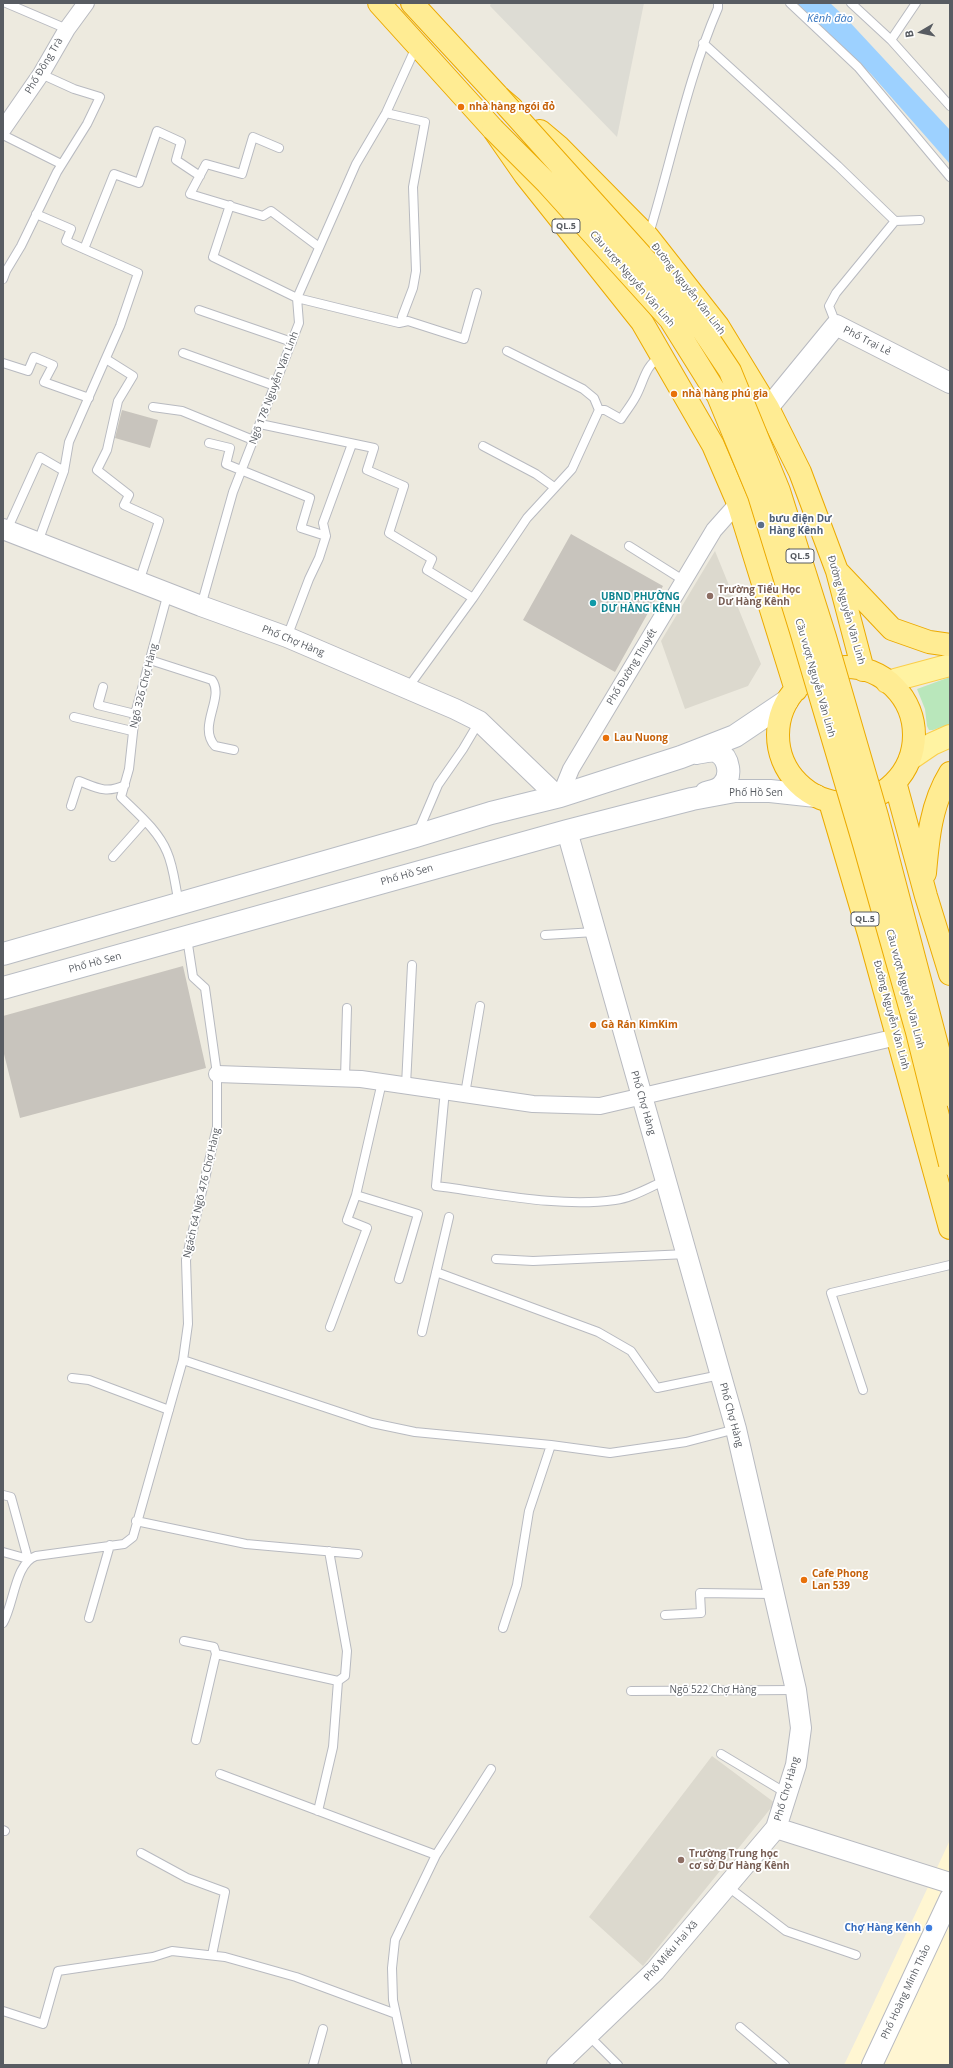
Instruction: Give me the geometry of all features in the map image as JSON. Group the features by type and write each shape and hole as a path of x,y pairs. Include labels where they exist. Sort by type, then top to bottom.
{"highway":[{"name":"QL.5","path":"379,3 493,129 525,175 642,322 713,445 738,503 759,570 792,695"},
{"name":"Đường Nguyễn Văn Linh","path":"412,3 498,96 559,147 648,237 718,326 768,408 800,472 837,571 863,670"},
{"name":"Cầu vượt Nguyễn Văn Linh","path":"498,96 686,306 730,371 779,490 825,637 877,816 950,1095"},
{"name":"Cầu vượt Nguyễn Văn Linh","path":"493,129 547,183 670,319 718,396 759,495 801,631 864,844 915,1025 950,1164"},
{"path":"759,570 773,584 781,586 814,578 825,567 826,544"},
{"path":"837,571 892,629 929,642 950,645"},
{"path":"845,667 863,670 887,682 900,695 909,710 913,728 913,746 910,759 895,782 881,794 865,801 848,804 823,799 803,788 790,774 781,756 778,737 780,725 792,695 810,678 827,670 845,667"},
{"path":"926,896 930,824 941,788 950,773"},
{"path":"895,782 926,896 950,974"},
{"name":"Đường Nguyễn Văn Linh","path":"823,799 869,934 950,1228"},
{"path":"869,934 870,918 878,906 890,897 904,894 917,898 926,896"}],"main road":[{"path":"887,682 950,665"},
{"path":"3,954 416,836 491,813 559,796 681,757 735,736 792,695"},
{"path":"910,759 932,744 950,736"},
{"path":"681,757 709,751 717,752 725,758 728,768 728,776 724,784 718,789 692,799"},
{"name":"Phố Hồ Sen","path":"3,988 567,831 692,799 735,791 770,791 823,799"}],"street":[{"name":"Phố Đông Trà","path":"3,129 40,74 67,29 86,3"},
{"name":"Phố Trại Lẻ","path":"768,408 836,325 950,383"},
{"name":"Phố Đường Thuyết","path":"559,796 571,769 683,580 714,530 738,503"},
{"name":"Phố Chợ Hàng","path":"5,530 201,606 287,637 479,721 559,796"},
{"name":"Phố Chợ Hàng","path":"567,831 736,1429 796,1690 801,1728 796,1765 776,1828 950,1883"},
{"path":"217,1074 345,1078 445,1090 533,1104 600,1106 641,1095 897,1037"},
{"name":"Phố Miếu Hai Xã","path":"556,2065 589,2036 655,1971 776,1828"},
{"name":"Phố Hoàng Minh Thảo","path":"872,2065 950,1898"}],"lane":[{"path":"6,3 67,29"},
{"path":"648,237 668,173 703,44 718,8 718,3"},
{"path":"790,3 858,67 950,177"},
{"path":"851,3 891,40 950,106"},
{"path":"891,40 916,3"},
{"path":"703,44 838,166 895,221 920,220"},
{"name":"Ngõ 178 Nguyễn Văn Linh","path":"201,606 233,492 299,323 297,298 356,164 386,113 417,46"},
{"path":"3,279 62,164 87,124 100,97 74,89 40,74"},
{"path":"386,113 425,122 413,187 416,271 413,288 402,317 404,322"},
{"path":"84,249 114,174 139,184 157,131 182,142 176,160 200,176"},
{"path":"3,135 62,164"},
{"path":"279,148 253,137 242,174 206,164 190,194 263,216 271,211 319,246"},
{"path":"230,205 214,257 297,298 356,313 404,322 408,321 464,338 477,293"},
{"path":"36,214 71,228 66,241 138,273 106,359 69,442 64,471 38,543"},
{"path":"836,325 829,306 836,293 895,221"},
{"path":"199,310 292,342"},
{"path":"407,690 474,598 528,518 554,487 572,469 599,410 594,398 583,389 507,351"},
{"path":"183,353 275,386"},
{"path":"599,410 605,410 621,419 637,394 648,368 652,362 662,356"},
{"path":"3,363 28,371 34,357 53,365 44,382 89,398"},
{"path":"106,359 133,376 118,401 107,450 98,470 129,495 124,505 159,521 139,582"},
{"path":"152,407 182,411 253,440"},
{"path":"260,424 374,448 366,470 404,486 389,533 432,559 427,570 474,598"},
{"path":"209,443 230,448 226,464 310,498 301,528 326,536"},
{"path":"287,637 309,579 319,558 326,536 323,522 352,444"},
{"path":"483,446 536,474 554,487"},
{"path":"5,530 40,457 64,471"},
{"path":"629,546 683,580"},
{"name":"Ngõ 326 Chợ Hàng","path":"168,593 135,714 129,769 121,797 145,821 166,850 171,861 179,904"},
{"path":"150,660 212,680 216,685 216,693 209,722 211,739 215,746 234,750"},
{"path":"103,688 98,705 135,714"},
{"path":"74,717 132,731"},
{"path":"416,836 438,785 463,749 479,721"},
{"path":"72,806 79,781 101,790 110,791 125,785"},
{"path":"113,857 145,821"},
{"path":"545,936 596,932"},
{"name":"Ngách 64 Ngõ 476 Chợ Hàng","path":"110,1545 128,1542 133,1537 136,1521 183,1360 188,1324 186,1260 218,1127 217,1074 206,988 194,977 187,938"},
{"path":"406,1085 412,965"},
{"path":"465,1094 480,1006"},
{"path":"345,1078 347,1008"},
{"path":"330,1327 367,1228 347,1220 356,1194 382,1082"},
{"path":"445,1090 436,1186 553,1201 590,1202 616,1200 666,1180"},
{"path":"356,1194 418,1214 399,1279"},
{"path":"422,1332 449,1217"},
{"path":"496,1259 533,1261 687,1254"},
{"path":"863,1390 831,1293 950,1265"},
{"path":"436,1272 598,1332 631,1351 657,1388 720,1375"},
{"path":"183,1360 372,1423 415,1432 610,1453 686,1442 736,1429"},
{"path":"72,1378 89,1380 169,1410"},
{"path":"503,1628 517,1585 529,1511 551,1446"},
{"path":"3,1495 11,1497 28,1559 22,1568 8,1614 3,1622"},
{"path":"136,1521 246,1544 358,1554"},
{"path":"3,1552 28,1559 110,1545 89,1618"},
{"path":"216,1654 338,1681 345,1676 346,1651 329,1551"},
{"path":"665,1615 701,1613 700,1593 774,1594"},
{"path":"184,1641 214,1647 216,1654 196,1740"},
{"path":"318,1811 333,1747 338,1681"},
{"name":"Ngõ 522 Chợ Hàng","path":"631,1691 796,1690"},
{"path":"721,1754 787,1794"},
{"path":"407,2065 393,2000 392,1968 395,1940 436,1856 491,1769"},
{"path":"220,1774 436,1856"},
{"path":"141,1853 187,1878 225,1892 212,1955"},
{"path":"727,1886 786,1931 856,1956"},
{"path":"3,2011 43,2024 58,1971 153,1957 172,1951 225,1957 296,1977 396,2014"},
{"path":"740,2027 785,2065"},
{"path":"313,2065 322,2029"},
{"path":"589,2036 618,2065"}],"shaded area":[{"path":"491,3 644,3 617,137 490,6"},
{"name":"Trường Tiểu Học Dư Hàng Kênh","path":"715,551 761,664 748,686 685,709 661,641"},
{"name":"Trường Trung học cơ sở Dư Hàng Kênh","path":"712,1756 775,1803 643,1966 589,1917"},
{"name":"Chợ Hàng Kênh","path":"950,1840 950,2065 844,2065 867,2017"}],"green space":[{"path":"950,677 950,724 929,730 927,726 925,709 917,689"}],"water":[{"name":"Kênh đào","path":"797,3 830,3 844,16 950,130 950,164 871,74"}],"building":[{"path":"122,410 158,420 150,448 115,438"},
{"name":"UBND PHƯỜNG DƯ HÀNG KÊNH","path":"571,534 663,586 615,672 523,620"},
{"path":"183,966 206,1068 20,1118 3,1050 3,1016"}],"place":[{"name":"nhà hàng ngói đỏ","path":"461,107"},
{"name":"nhà hàng phú gia","path":"674,394"},
{"name":"bưu điện Dư Hàng Kênh","path":"761,525"},
{"name":"Trường Tiểu Học Dư Hàng Kênh","path":"710,596"},
{"name":"UBND PHƯỜNG DƯ HÀNG KÊNH","path":"593,603"},
{"name":"Lau Nuong","path":"606,738"},
{"name":"Gà Rán KimKim","path":"593,1025"},
{"name":"Cafe Phong Lan 539","path":"804,1580"},
{"name":"Trường Trung học cơ sở Dư Hàng Kênh","path":"681,1860"},
{"name":"Chợ Hàng Kênh","path":"929,1928"}]}
